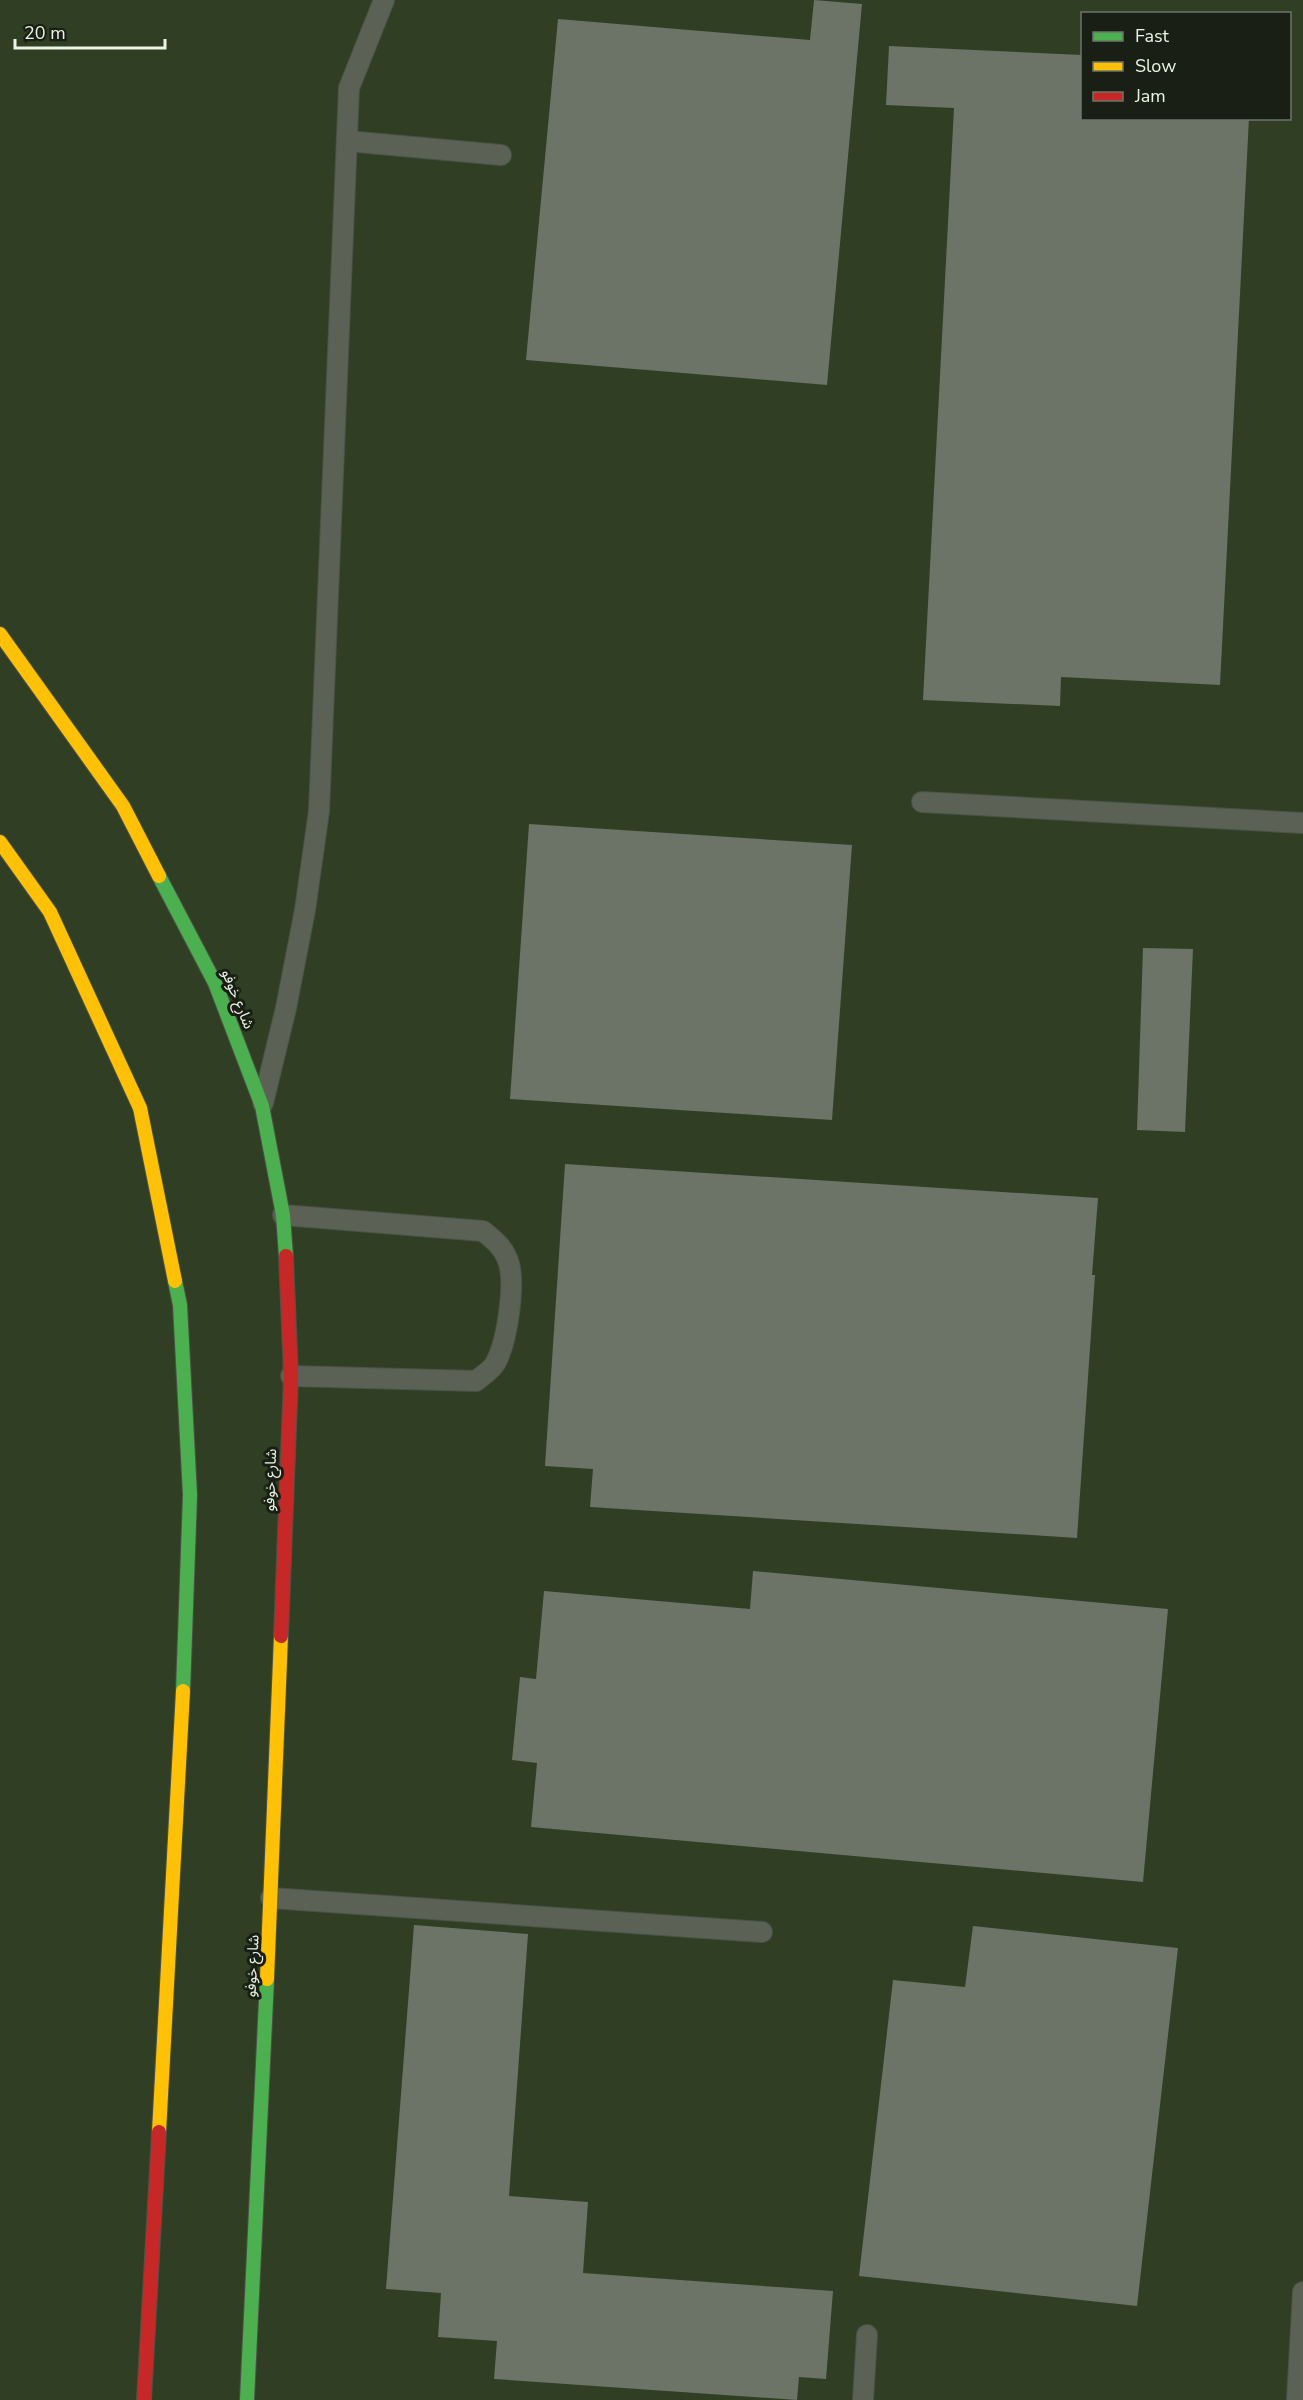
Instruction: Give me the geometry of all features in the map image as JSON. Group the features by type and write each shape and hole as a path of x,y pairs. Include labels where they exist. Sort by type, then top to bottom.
{"street":[{"name":"شارع خوفو","path":"0,634 123,806 215,983 262,1106 283,1215 291,1376 272,1899 247,2400"},
{"path":"0,842 50,912 140,1108 180,1305 190,1495 184,1659 144,2400"}],"lane":[{"path":"262,1106 286,1008 301,932 319,811 349,88 384,0"},
{"path":"347,141 501,155"},
{"path":"922,802 1303,823"},
{"path":"283,1215 483,1231 499,1244 508,1260 513,1284 508,1323 496,1364 476,1381 291,1376"},
{"path":"272,1899 762,1932"},
{"path":"1297,2400 1303,2292"},
{"path":"863,2400 867,2335"}],"shaded area":[{"path":"0,0 1303,0 1303,2400 0,2400"}],"building":[{"path":"814,0 862,4 827,385 526,360 558,19 810,40"},
{"path":"889,46 1081,55 1081,120 1249,120 1220,685 1061,677 1060,706 923,700 954,108 886,105"},
{"path":"529,824 852,845 832,1120 510,1099"},
{"path":"1143,948 1193,949 1185,1132 1137,1130"},
{"path":"565,1164 1098,1198 1077,1538 590,1507 593,1469 545,1466"},
{"path":"753,1571 1168,1609 1143,1882 531,1827 537,1763 512,1760 520,1677 536,1679 544,1591 750,1609"},
{"path":"414,1925 528,1934 509,2196 588,2202 583,2273 833,2291 826,2379 799,2377 797,2400 494,2379 497,2341 438,2337 441,2293 386,2289"},
{"path":"973,1926 1178,1948 1137,2306 859,2276 893,1980 965,1987"}],"traffic: fast":[{"path":"159,876 215,983 262,1106 283,1215 286,1256"},
{"path":"175,1281 180,1305 190,1495 183,1691"},
{"path":"247,2400 267,1979"}],"traffic: slow":[{"path":"0,634 123,806 159,876"},
{"path":"0,842 50,912 140,1108 175,1281"},
{"path":"267,1979 281,1636"},
{"path":"159,2132 183,1691"}],"traffic: jam":[{"path":"281,1636 291,1376 286,1256"},
{"path":"144,2400 159,2132"}]}
